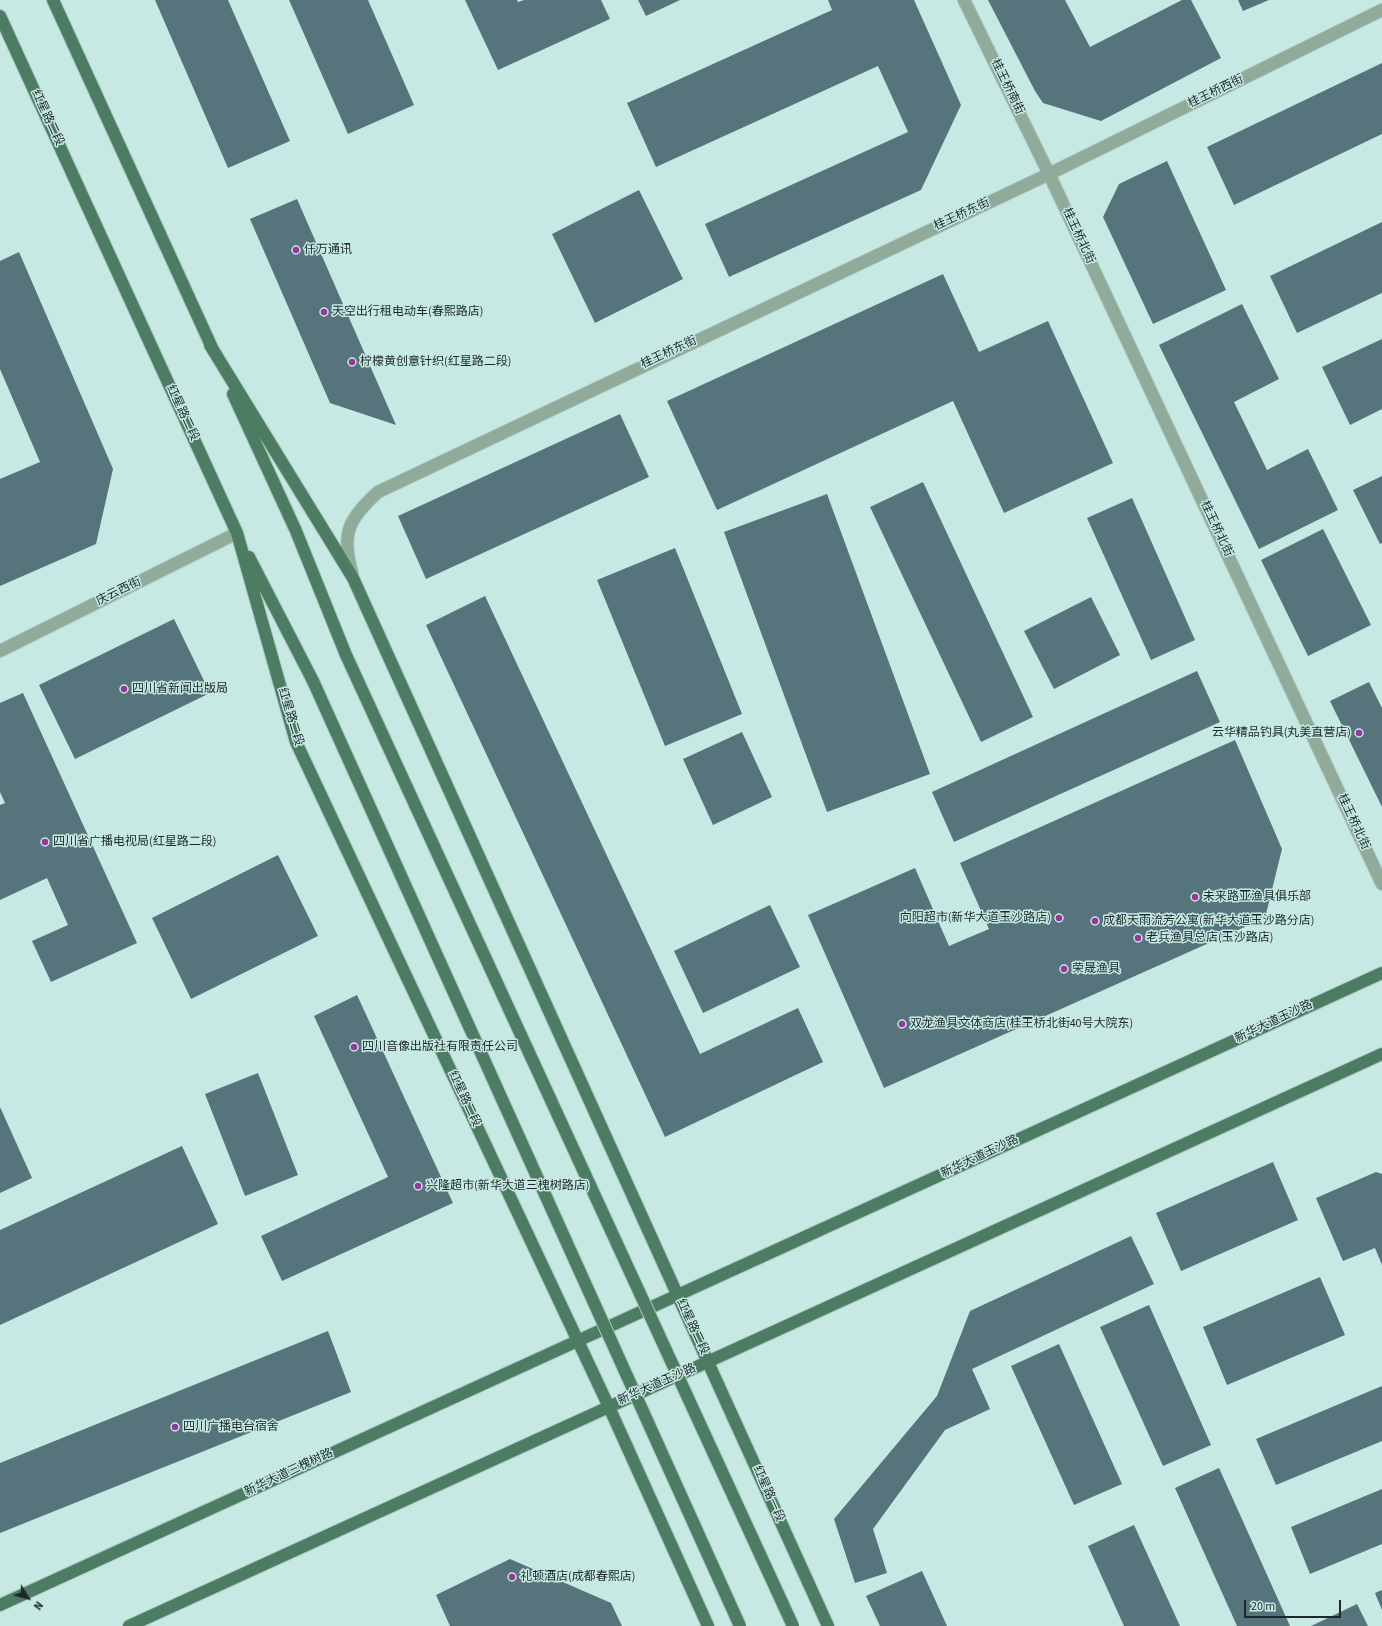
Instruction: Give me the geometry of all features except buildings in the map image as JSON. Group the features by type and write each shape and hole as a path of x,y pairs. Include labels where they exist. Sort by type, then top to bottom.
{"main road":[{"name":"红星路二段","path":"53,0 296,531 346,655 793,1626"},
{"name":"红星路二段","path":"0,16 237,533 296,742 609,1407"},
{"name":"红星路二段","path":"210,345 353,578 708,1362"},
{"path":"237,533 313,681 740,1626"},
{"name":"新华大道玉沙路","path":"577,1340 1382,973"},
{"name":"新华大道玉沙路","path":"609,1407 1382,1054"},
{"name":"新华大道三槐树路","path":"1,1603 577,1340"},
{"name":"红星路一段","path":"708,1362 828,1626"},
{"path":"130,1626 609,1407 708,1626"}],"street":[{"name":"桂王桥南街","path":"964,0 1049,174"},
{"name":"桂王桥西街","path":"1049,174 1382,10"},
{"name":"桂王桥东街","path":"353,578 347,555 346,540 350,524 363,506 378,492 1049,174"},
{"name":"桂王桥北街","path":"1049,174 1382,884"},
{"name":"庆云西街","path":"0,651 237,533"}],"place":[{"name":"仟万通讯","path":"296,250"},
{"name":"天空出行租电动车(春熙路店)","path":"324,312"},
{"name":"柠檬黄创意针织(红星路二段)","path":"352,362"},
{"name":"四川省新闻出版局","path":"124,689"},
{"name":"云华精品钓具(丸美直营店)","path":"1359,733"},
{"name":"四川省广播电视局(红星路二段)","path":"45,842"},
{"name":"未来路亚渔具俱乐部","path":"1195,897"},
{"name":"向阳超市(新华大道玉沙路店)","path":"1059,918"},
{"name":"成都天雨流芳公寓(新华大道玉沙路分店)","path":"1095,921"},
{"name":"老兵渔具总店(玉沙路店)","path":"1138,938"},
{"name":"荣晟渔具","path":"1064,969"},
{"name":"双龙渔具文体商店(桂王桥北街40号大院东)","path":"902,1024"},
{"name":"四川音像出版社有限责任公司","path":"354,1047"},
{"name":"兴隆超市(新华大道三槐树路店)","path":"418,1186"},
{"name":"四川广播电台宿舍","path":"175,1427"},
{"name":"礼顿酒店(成都春熙店)","path":"512,1577"}]}
